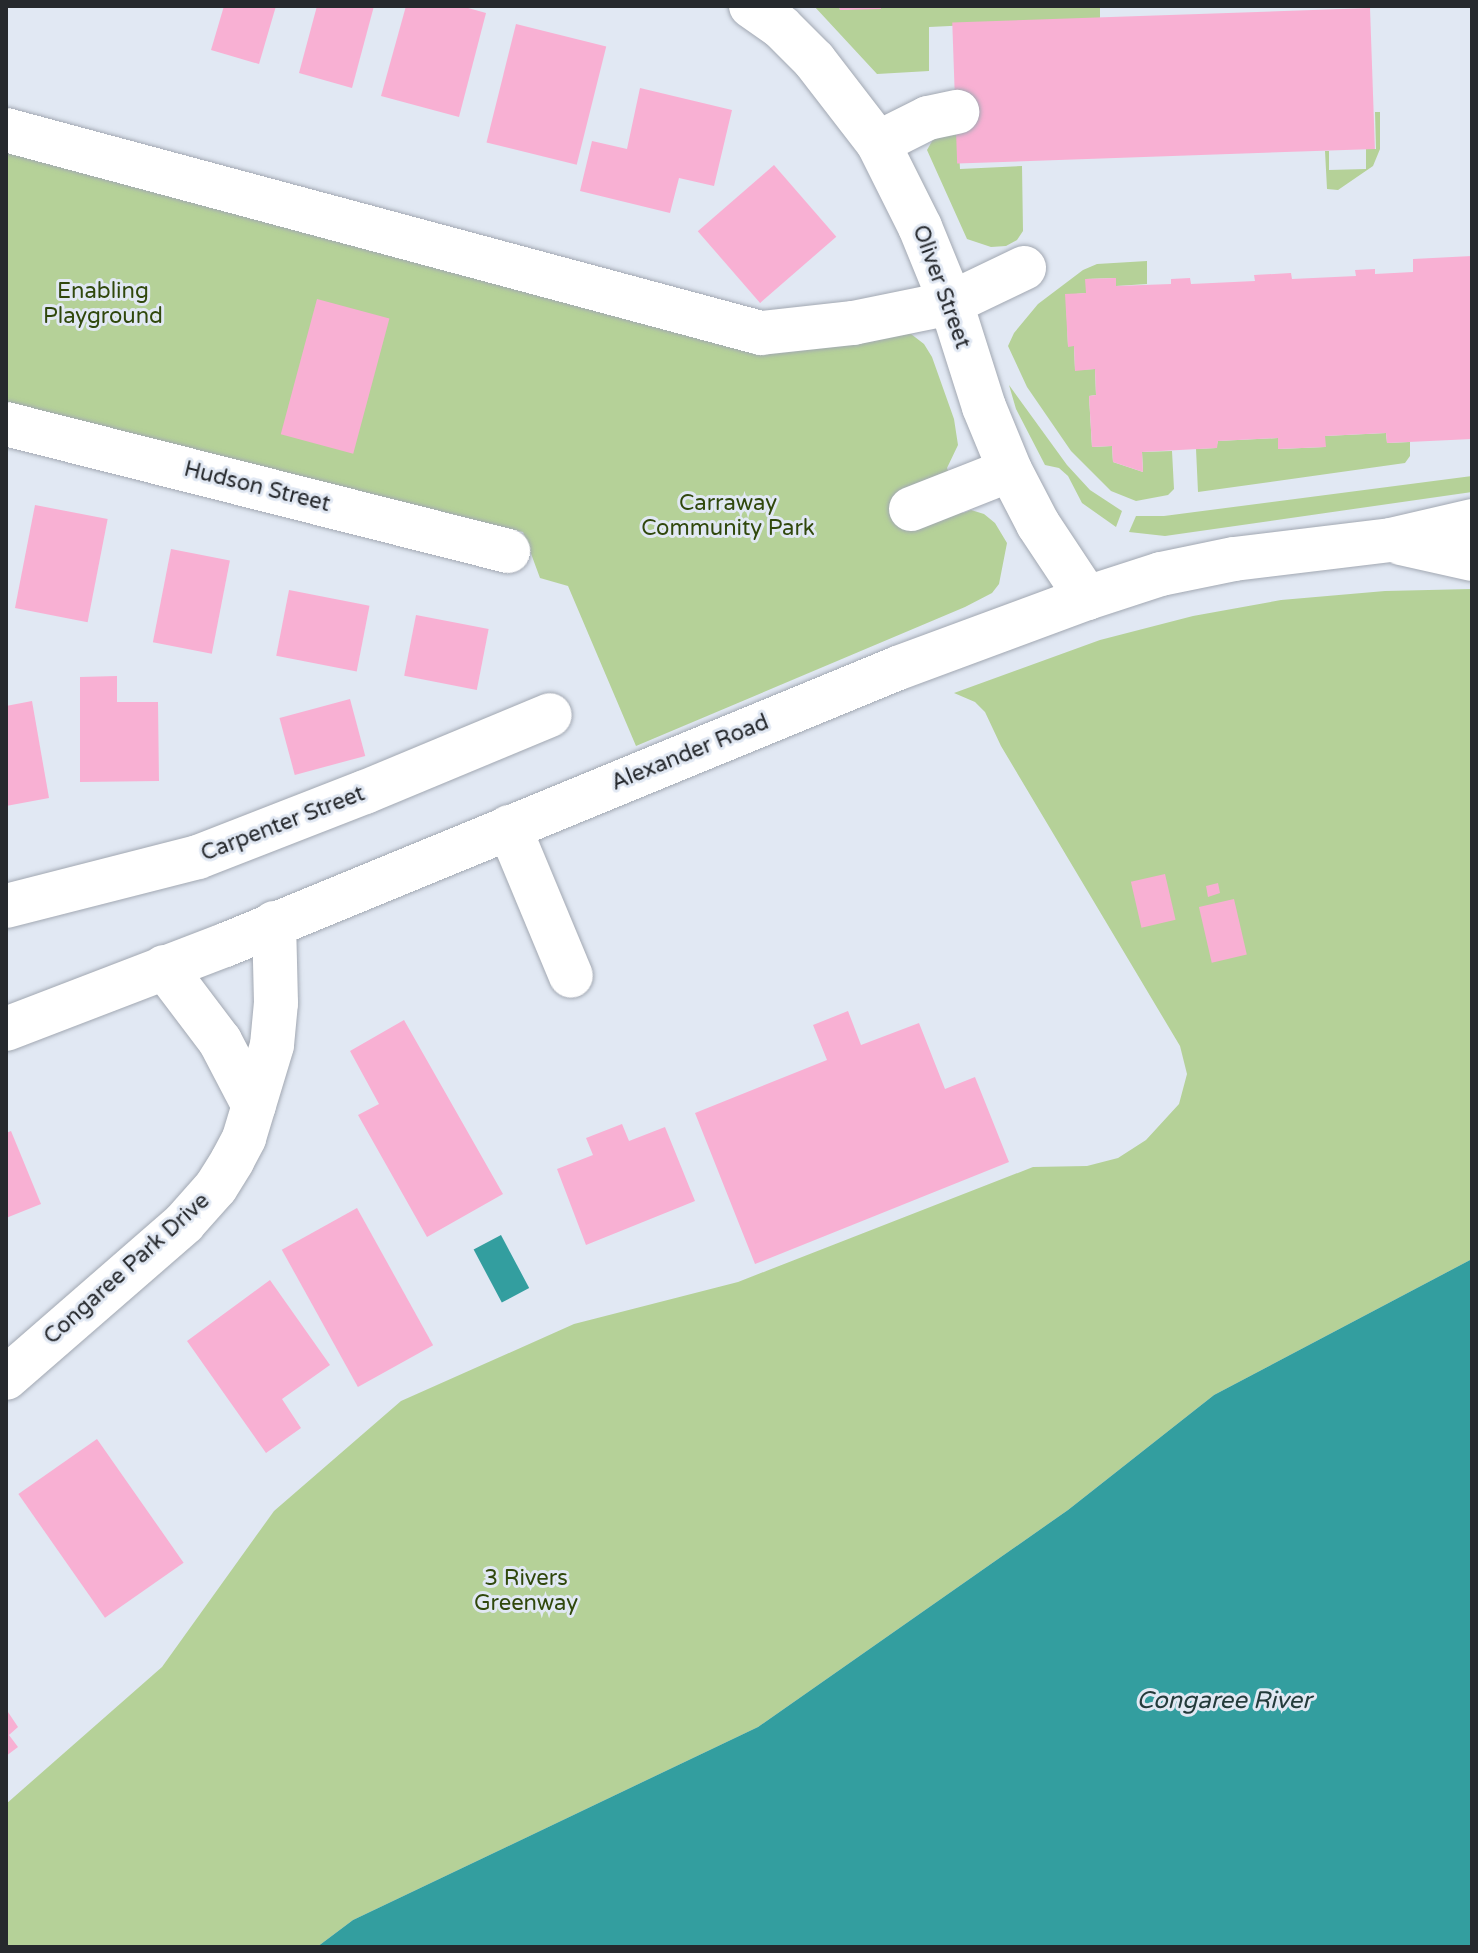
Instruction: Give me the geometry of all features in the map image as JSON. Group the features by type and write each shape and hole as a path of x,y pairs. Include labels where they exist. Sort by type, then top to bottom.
{"street":[{"name":"Oliver Street","path":"751,6 781,27 814,60 878,143 920,227 951,303 984,407 1010,470 1038,524 1087,598"},
{"path":"878,143 928,118 957,112"},
{"path":"6,130 761,333 853,323 951,303 1024,268"},
{"name":"Hudson Street","path":"6,424 508,551"},
{"path":"911,509 1010,470"},
{"name":"Alexander Road","path":"6,1029 898,668 1087,598 1161,574 1234,559 1391,540 1472,521"},
{"name":"Alexander Road","path":"1391,540 1472,559"},
{"name":"Carpenter Street","path":"6,906 198,857 550,715"},
{"path":"509,827 571,976"},
{"name":"Congaree Park Drive","path":"6,1378 184,1223 216,1187 232,1161 244,1138 272,1045 276,1003 274,923"},
{"path":"164,967 220,1041 254,1106"}],"green space":[{"path":"814,6 839,6 840,10 902,6 1100,6 1100,19 929,27 929,71 877,74"},
{"path":"1375,112 1380,112 1380,149 1373,166 1338,190 1327,189 1325,151 1329,151 1329,170 1366,169 1366,149 1376,149"},
{"path":"952,130 958,135 960,169 1022,166 1023,231 1017,240 1006,246 991,247 967,239 927,150 935,136"},
{"name":"Carraway Community Park","path":"19,150 739,339 896,330 911,334 924,344 932,357 954,419 958,445 947,468 963,513 971,510 984,514 995,523 1007,543 999,584 992,593 965,607 636,746 568,586 540,578 523,532 6,402 6,154"},
{"path":"1147,261 1147,284 1116,286 1116,278 1086,279 1086,293 1066,295 1068,346 1074,346 1075,370 1095,369 1096,395 1089,396 1092,447 1112,446 1113,462 1143,472 1142,452 1172,451 1174,489 1168,495 1136,501 1111,491 1071,451 1027,387 1008,346 1014,333 1038,304 1083,270 1097,264"},
{"path":"1009,385 1067,465 1090,490 1122,511 1116,527 1082,503 1068,476 1059,468 1045,465 1016,409"},
{"path":"1386,433 1387,443 1410,442 1410,456 1405,463 1198,492 1196,449 1216,448 1218,441 1278,438 1279,449 1325,447 1325,436"},
{"path":"1472,476 1472,492 1165,536 1129,532 1136,516 1164,516"},
{"name":"3 Rivers Greenway","path":"1472,589 1472,1259 1214,1395 1068,1510 758,1727 353,1920 317,1947 6,1947 6,1804 162,1667 274,1511 401,1401 574,1324 738,1282 1033,1167 1087,1166 1118,1158 1146,1140 1179,1104 1187,1074 1180,1046 1001,746 985,712 975,702 954,693 1100,640 1193,616 1281,600 1385,591"}],"water":[{"path":"501,1235 529,1288 502,1303 474,1250"},
{"name":"Congaree River","path":"1472,1259 1472,1947 317,1947 353,1920 758,1727 1068,1510 1214,1395"}],"building":[{"path":"224,6 276,6 259,64 211,50"},
{"path":"317,6 374,6 352,88 299,73"},
{"path":"406,6 461,6 486,13 459,117 381,96"},
{"path":"839,6 881,6 881,9 840,10"},
{"path":"1370,8 1375,149 957,164 952,23"},
{"path":"516,24 606,46 577,165 486,142"},
{"path":"640,88 732,110 714,186 679,178 670,213 580,191 592,141 627,149"},
{"path":"774,165 836,237 760,303 698,231"},
{"path":"1472,256 1472,439 1387,443 1386,433 1325,436 1326,447 1278,449 1278,438 1218,441 1217,448 1142,452 1143,472 1113,462 1112,446 1092,447 1089,396 1096,395 1095,369 1075,371 1074,346 1068,347 1065,294 1086,293 1085,279 1116,278 1116,286 1171,284 1171,279 1190,278 1191,284 1255,281 1254,275 1291,273 1292,279 1356,276 1355,270 1375,269 1375,274 1413,272 1413,259"},
{"path":"317,299 389,318 353,454 281,434"},
{"path":"35,505 108,519 88,622 15,608"},
{"path":"171,549 230,560 212,654 153,642"},
{"path":"289,590 369,606 357,671 276,656"},
{"path":"416,615 489,629 477,690 404,676"},
{"path":"117,676 117,702 158,702 159,781 80,782 80,677"},
{"path":"350,699 365,756 295,775 279,718"},
{"path":"32,701 49,798 6,806 6,706"},
{"path":"1165,874 1176,920 1141,928 1131,882"},
{"path":"1218,883 1220,893 1208,897 1206,886"},
{"path":"1234,899 1247,955 1212,963 1199,907"},
{"path":"848,1011 861,1045 919,1023 945,1089 975,1077 1009,1162 755,1264 695,1113 827,1060 813,1025"},
{"path":"404,1020 503,1194 427,1237 358,1115 379,1104 350,1051"},
{"path":"622,1124 629,1141 665,1127 695,1201 586,1245 557,1169 593,1155 586,1138"},
{"path":"11,1131 41,1204 6,1218 6,1133"},
{"path":"357,1208 433,1345 358,1387 282,1250"},
{"path":"270,1280 330,1365 282,1399 301,1428 266,1453 187,1341"},
{"path":"97,1439 184,1563 105,1618 18,1494"},
{"path":"6,1709 18,1727 9,1735 18,1747 6,1756"}],"park label":[{"name":"Enabling Playground","path":"103,304"}]}
